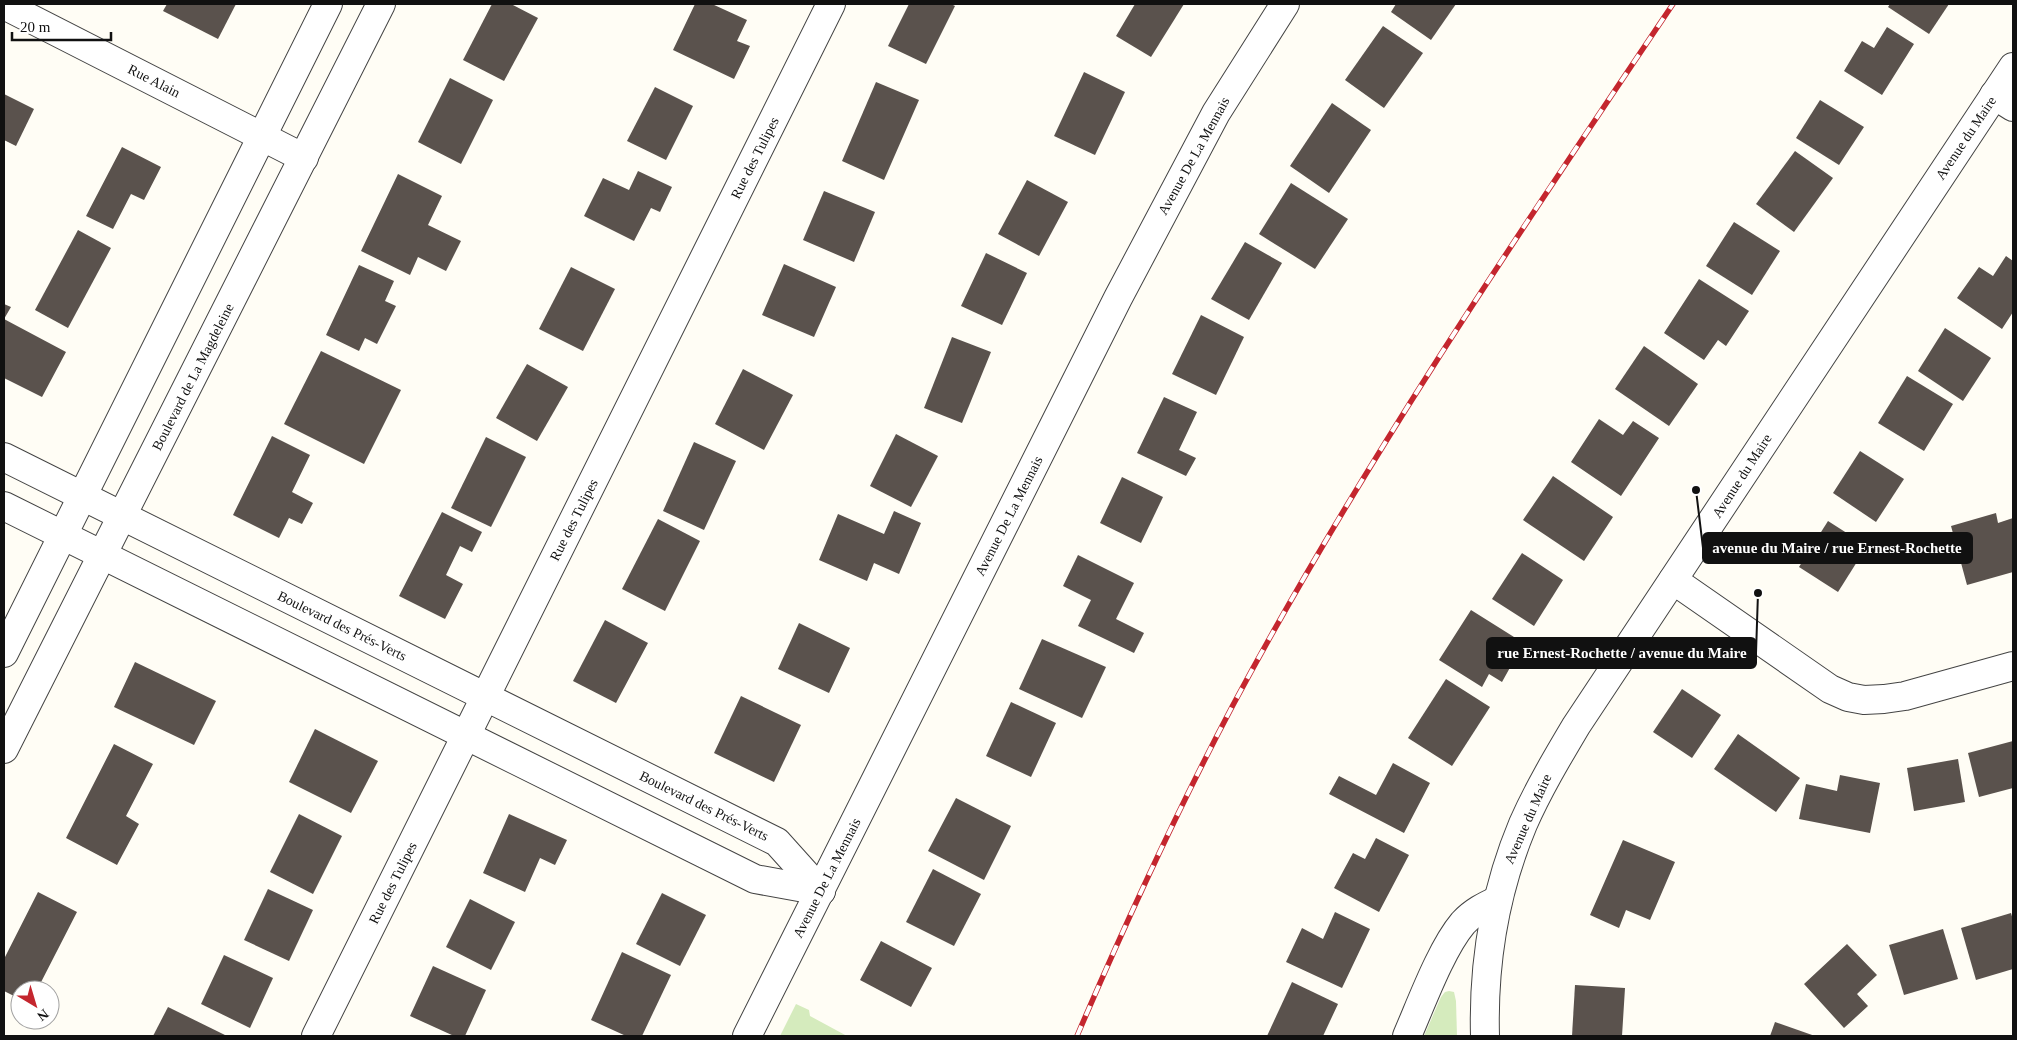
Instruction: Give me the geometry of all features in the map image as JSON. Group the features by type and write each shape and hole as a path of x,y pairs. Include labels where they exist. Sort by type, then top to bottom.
{"street":[{"path":"4,653 328,4"},
{"name":"Boulevard de La Magdeleine","path":"4,749 123,517 380,4"},
{"name":"Rue des Tulipes","path":"316,1036 831,4"},
{"name":"Avenue De La Mennais","path":"747,1036 1118,298 1216,114 1285,4"},
{"name":"Rue Alain","path":"4,5 304,158"},
{"name":"Avenue du Maire","path":"1485,1036 1486,965 1504,876 1523,824 1554,763 1576,726 1673,580 2004,101 2013,66"},
{"name":"Boulevard des Prés-Verts","path":"4,457 777,842 821,891"},
{"path":"4,506 755,879 821,891"},
{"path":"1673,580 1830,689 1848,697 1864,700 1898,697 2013,666"},
{"path":"1407,1036 1448,946 1463,924 1484,906 1498,900"}],"green space":[{"path":"1445,992 1454,992 1456,1001 1457,1036 1424,1036 1441,997"},
{"path":"796,1004 809,1010 810,1016 847,1036 780,1036"}],"building":[{"path":"167,4 236,4 218,39 163,11"},
{"path":"492,4 511,4 538,18 504,81 463,60"},
{"path":"695,4 712,4 747,20 737,41 750,46 734,79 673,50"},
{"path":"909,4 951,4 955,6 926,64 888,46"},
{"path":"1135,4 1184,4 1151,57 1116,36"},
{"path":"1396,4 1456,4 1431,40 1391,12"},
{"path":"1890,4 1949,4 1929,34 1888,7"},
{"path":"1383,26 1423,53 1384,108 1345,80"},
{"path":"1887,27 1914,44 1882,95 1844,71 1862,41 1874,48"},
{"path":"1084,72 1125,92 1095,155 1054,136"},
{"path":"450,78 493,100 461,164 418,142"},
{"path":"876,82 919,100 884,180 842,161"},
{"path":"655,87 693,106 666,160 627,141"},
{"path":"4,94 34,109 16,146 4,140"},
{"path":"1820,100 1864,127 1839,165 1796,138"},
{"path":"1332,103 1371,130 1329,193 1290,166"},
{"path":"122,147 161,167 144,200 131,194 113,229 86,216"},
{"path":"1795,151 1833,178 1794,232 1756,204"},
{"path":"638,171 672,187 660,212 651,208 634,241 584,216 603,178 629,190"},
{"path":"398,174 442,196 428,225 461,241 446,271 418,257 410,275 361,251"},
{"path":"1027,180 1068,202 1039,256 998,234"},
{"path":"1291,183 1348,219 1315,269 1259,234"},
{"path":"824,191 875,212 854,262 803,240"},
{"path":"1734,222 1780,251 1752,295 1706,266"},
{"path":"78,230 111,248 68,328 35,310"},
{"path":"1245,242 1282,263 1249,320 1211,299"},
{"path":"986,253 1027,273 1002,325 961,306"},
{"path":"2006,256 2013,261 2013,312 2002,329 1957,298 1979,267 1993,276"},
{"path":"784,264 836,287 814,337 762,315"},
{"path":"359,265 394,281 385,301 396,306 377,344 365,338 359,351 326,335"},
{"path":"571,267 615,289 583,351 539,329"},
{"path":"1699,279 1749,311 1726,346 1718,340 1704,360 1664,333"},
{"path":"4,304 11,307 4,319"},
{"path":"1201,315 1244,337 1216,395 1172,374"},
{"path":"4,319 66,352 42,397 4,378"},
{"path":"1945,328 1991,358 1963,401 1918,371"},
{"path":"952,337 991,352 962,423 924,408"},
{"path":"1644,346 1698,384 1669,426 1615,389"},
{"path":"321,351 401,390 364,464 284,424"},
{"path":"527,364 568,387 537,441 496,418"},
{"path":"743,369 793,395 764,450 715,424"},
{"path":"1907,376 1953,404 1924,451 1878,423"},
{"path":"1164,397 1197,412 1179,450 1196,458 1186,476 1137,453"},
{"path":"1599,419 1623,435 1633,421 1659,438 1621,496 1571,462"},
{"path":"896,434 938,456 911,507 870,486"},
{"path":"272,436 310,455 292,492 313,503 302,524 289,518 279,538 233,515"},
{"path":"486,437 526,457 491,527 451,508"},
{"path":"694,442 736,461 704,530 663,511"},
{"path":"1860,451 1904,479 1876,522 1833,493"},
{"path":"1553,476 1613,517 1584,561 1523,520"},
{"path":"1122,477 1163,497 1141,543 1100,523"},
{"path":"894,511 921,523 899,574 874,563 867,581 819,560 838,514 884,534"},
{"path":"442,512 482,532 472,552 460,546 446,575 463,584 445,619 399,596"},
{"path":"1996,513 1998,523 2013,518 2013,572 1967,585 1951,526"},
{"path":"658,519 700,541 665,611 622,589"},
{"path":"1828,521 1867,546 1838,592 1799,567"},
{"path":"1522,553 1563,580 1534,626 1492,599"},
{"path":"1078,555 1134,583 1116,619 1144,633 1134,653 1078,626 1091,600 1063,586"},
{"path":"1471,610 1514,637 1502,657 1512,664 1502,682 1489,674 1482,687 1439,660"},
{"path":"605,620 648,643 616,703 573,681"},
{"path":"799,623 850,648 829,693 778,669"},
{"path":"1042,639 1106,667 1082,718 1019,689"},
{"path":"135,662 216,701 194,745 114,707"},
{"path":"1446,679 1490,707 1452,766 1408,738"},
{"path":"1682,689 1721,715 1692,758 1653,732"},
{"path":"741,696 801,725 774,782 714,753"},
{"path":"1011,702 1056,723 1031,777 986,756"},
{"path":"315,729 378,761 351,813 289,782"},
{"path":"1738,734 1800,778 1776,812 1714,769"},
{"path":"2013,741 2013,788 1979,797 1968,753"},
{"path":"114,744 153,764 126,816 139,824 117,865 66,838"},
{"path":"1958,759 1965,802 1914,811 1907,768"},
{"path":"1393,763 1430,783 1404,833 1329,794 1339,776 1376,795"},
{"path":"1840,775 1880,783 1870,833 1799,819 1806,784 1837,791"},
{"path":"956,798 1011,826 984,880 928,851"},
{"path":"299,814 342,836 313,894 270,872"},
{"path":"509,814 567,840 555,865 540,858 525,892 483,873"},
{"path":"1376,838 1409,855 1379,912 1334,888 1353,853 1365,859"},
{"path":"1623,840 1675,862 1650,920 1626,910 1619,928 1590,915"},
{"path":"933,869 981,894 954,946 906,922"},
{"path":"268,889 313,910 289,961 244,940"},
{"path":"38,892 77,912 42,980 10,980 10,994 4,991 4,959"},
{"path":"662,893 706,915 680,966 636,944"},
{"path":"470,899 515,922 491,970 446,947"},
{"path":"1335,912 1370,929 1342,988 1286,962 1302,928 1323,939"},
{"path":"2011,913 2013,920 2013,969 1976,980 1961,928"},
{"path":"1943,929 1958,979 1904,995 1889,945"},
{"path":"881,941 932,968 911,1007 860,980"},
{"path":"1847,944 1877,975 1857,994 1868,1006 1844,1028 1804,984"},
{"path":"622,952 671,975 642,1036 626,1036 591,1020"},
{"path":"224,955 273,978 250,1028 201,1004"},
{"path":"433,966 486,990 465,1036 454,1036 410,1016"},
{"path":"1292,982 1338,1004 1323,1036 1267,1036"},
{"path":"1575,985 1625,988 1622,1036 1572,1036"},
{"path":"168,1007 227,1036 153,1036"},
{"path":"1775,1022 1815,1036 1770,1036"}],"railway":[{"path":"1077,1036 1132,911 1191,787 1233,705 1283,615 1335,525 1444,349 1673,4"}],"place":[{"name":"avenue du Maire / rue Ernest-Rochette","path":"1696,490"},
{"name":"rue Ernest-Rochette / avenue du Maire","path":"1758,593"}]}
